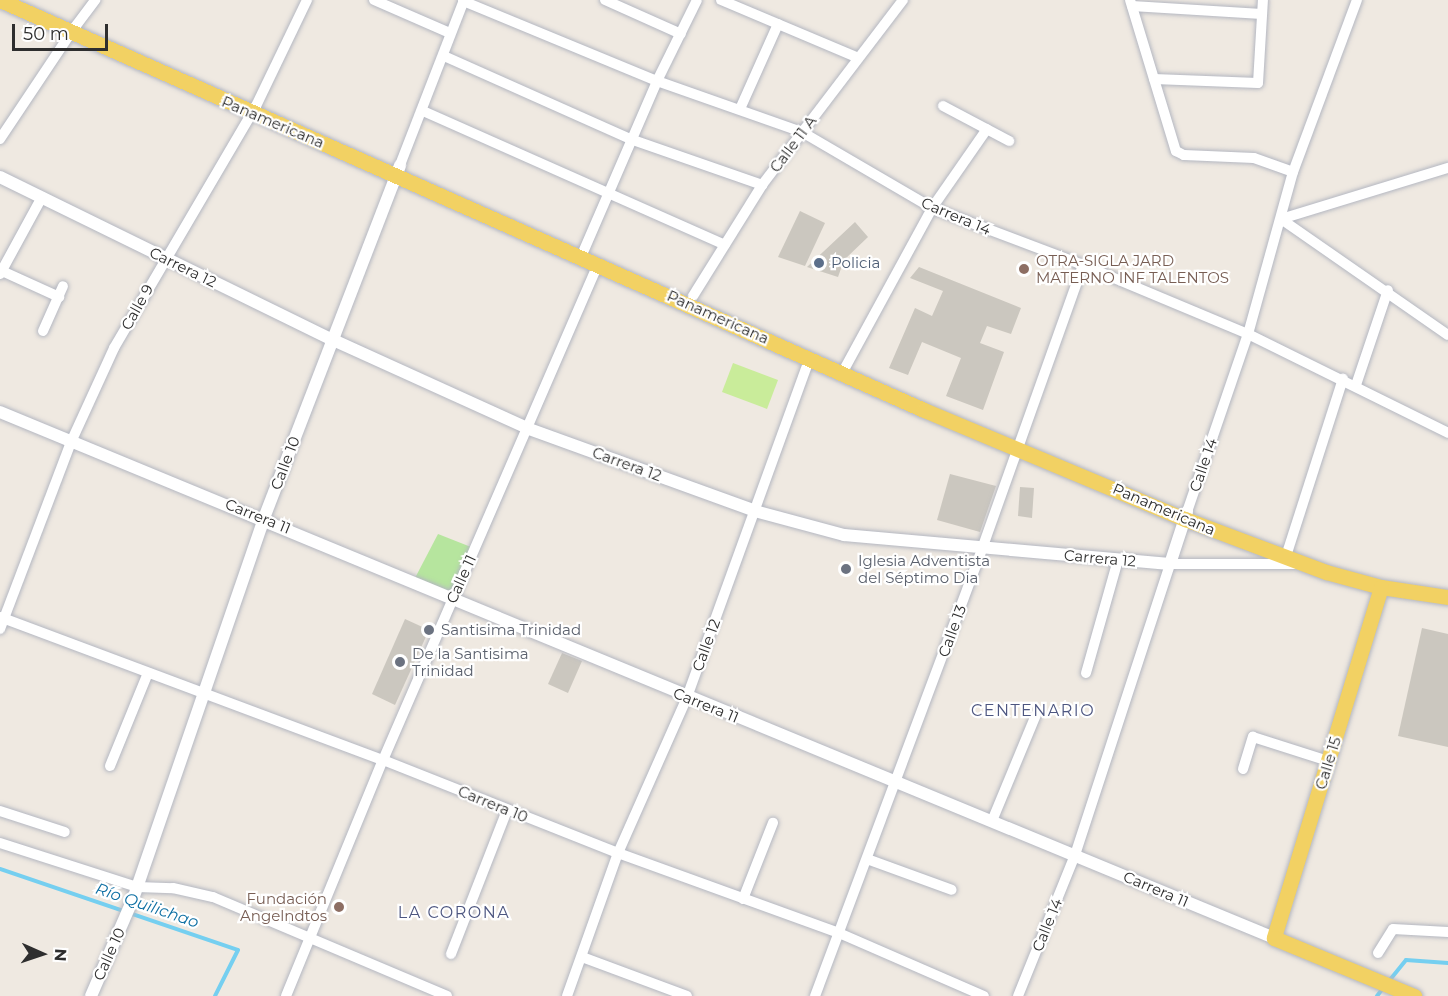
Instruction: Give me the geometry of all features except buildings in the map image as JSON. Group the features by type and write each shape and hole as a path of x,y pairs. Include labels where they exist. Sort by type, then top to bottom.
{"main road":[{"name":"Panamericana","path":"0,0 693,296 1020,445"},
{"name":"Panamericana","path":"18,0 72,30"},
{"name":"Panamericana","path":"399,170 598,264 810,358 1186,516 1304,564 1381,587 1448,597"},
{"name":"Panamericana","path":"1186,516 1383,580 1448,589"},
{"name":"Calle 15","path":"1274,938 1381,587"},
{"name":"Carrera 11","path":"1274,938 1413,996"}],"street":[{"path":"0,139 72,30 95,0"},
{"name":"Calle 9","path":"1,622 71,442 114,348 164,257 254,110 306,0"},
{"path":"374,0 450,33"},
{"path":"605,0 681,34"},
{"path":"584,250 611,194 657,81 697,0"},
{"path":"722,0 858,58"},
{"name":"Calle 11 A","path":"693,296 762,185 903,0"},
{"path":"1154,79 1258,83 1263,0"},
{"name":"Calle 14","path":"1018,996 1075,855 1248,334 1293,172 1357,0"},
{"name":"Calle 10","path":"91,996 135,893 264,518 331,339 423,111 463,1"},
{"name":"Carrera 14","path":"463,1 657,81 802,132 932,208 1083,265 1248,334 1356,385 1448,433"},
{"path":"1262,14 1131,3 1176,150 1184,155 1254,158 1293,172"},
{"path":"740,109 778,24"},
{"path":"444,56 633,140 762,185"},
{"path":"943,106 1009,141"},
{"path":"423,111 725,245"},
{"path":"846,366 932,208 987,129"},
{"path":"1281,219 1448,168"},
{"name":"Carrera 12","path":"0,177 331,339 529,429 755,511 844,535 1170,564 1304,564"},
{"path":"42,197 1,272 61,291 43,331"},
{"path":"1281,219 1388,290 1448,334"},
{"name":"Calle 11","path":"286,996 307,939 452,598 529,429 598,264"},
{"name":"Calle 13","path":"815,996 983,546 1083,265"},
{"path":"1356,385 1388,290"},
{"name":"Calle 12","path":"567,996 618,854 687,697 810,358"},
{"path":"1288,550 1343,379"},
{"name":"Carrera 11","path":"0,412 264,518 687,697 1274,938"},
{"path":"1086,673 1118,560"},
{"name":"Carrera 10","path":"1,622 148,673 383,760 618,854 839,933 984,996"},
{"path":"110,766 148,673"},
{"path":"992,821 1036,715"},
{"path":"1244,768 1253,737 1328,761"},
{"path":"451,954 507,810"},
{"path":"0,811 65,832"},
{"path":"743,899 773,823"},
{"path":"0,843 135,893 173,888 213,897 307,939 447,996"},
{"path":"867,860 952,890"},
{"path":"1378,952 1393,929 1448,932"},
{"path":"582,957 687,996"}],"green space":[{"path":"733,363 778,380 767,409 722,392"},
{"path":"438,534 471,547 451,594 415,578"}],"waterway":[{"name":"Río Quilichao","path":"0,869 238,950 215,996"},
{"name":"Río Quilichao","path":"1389,981 1406,960 1448,963"},
{"name":"Río Quilichao","path":"1377,996 1384,987"}],"place":[{"name":"Policia","path":"819,263"},
{"name":"OTRA-SIGLA JARD MATERNO INF TALENTOS","path":"1024,269"},
{"name":"Iglesia Adventista del Séptimo Dia","path":"846,569"},
{"name":"Santisima Trinidad","path":"429,630"},
{"name":"De la Santisima Trinidad","path":"400,662"},
{"name":"Fundación Angelndtos","path":"339,907"}],"district":[{"name":"CENTENARIO","path":"1033,711"},
{"name":"LA CORONA","path":"454,913"}]}
